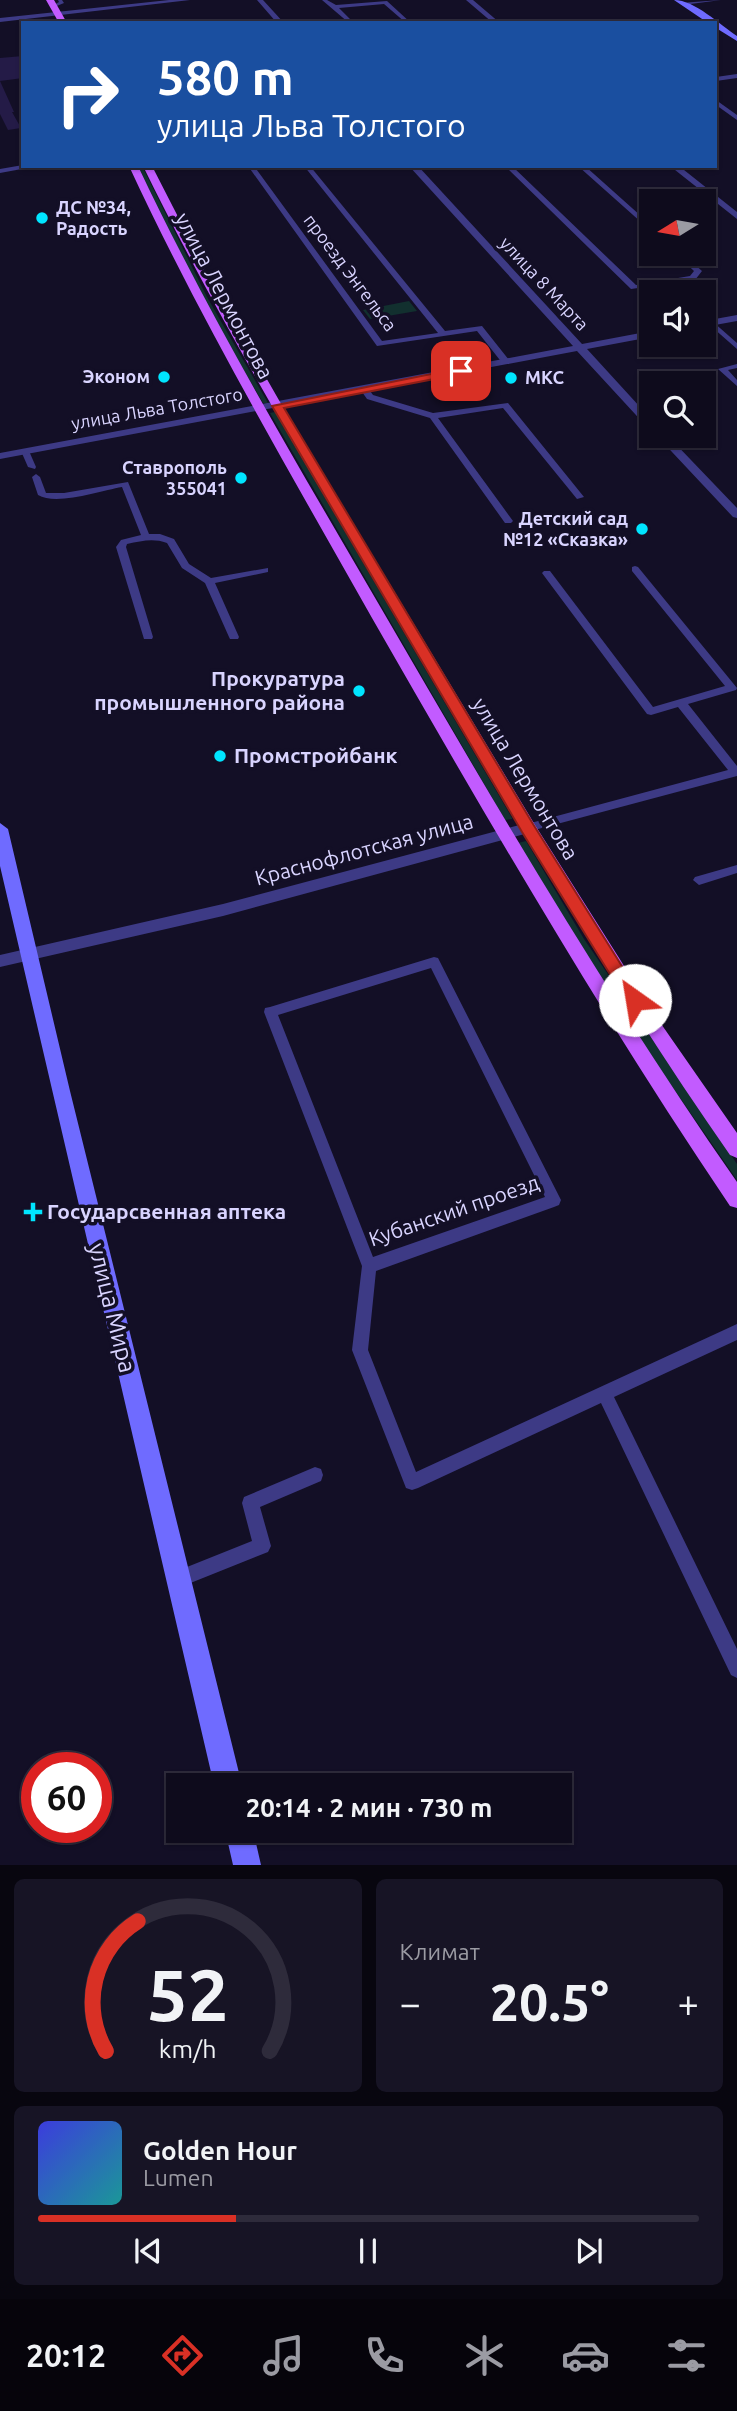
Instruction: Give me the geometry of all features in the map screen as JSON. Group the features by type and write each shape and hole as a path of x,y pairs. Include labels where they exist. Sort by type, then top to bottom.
{"main road":[{"path":"681,1 710,21"},
{"path":"717,26 737,39"},
{"name":"улица Лермонтова","path":"134,168 196,298 503,834 623,1032 737,1199"},
{"name":"улица Лермонтова","path":"148,168 213,296 527,828 649,1022 737,1149"},
{"name":"улица Мира","path":"0,830 225,1773"},
{"path":"242,1843 247,1865"}],"street":[{"path":"0,20 46,16 62,3 60,0"},
{"path":"54,7 187,0"},
{"path":"260,0 279,21"},
{"path":"324,0 350,21"},
{"path":"469,0 495,21"},
{"path":"681,1 718,0"},
{"path":"335,7 385,2 407,21"},
{"path":"717,79 737,76"},
{"path":"717,103 737,118"},
{"path":"0,171 21,168"},
{"name":"проезд Энгельса","path":"252,168 380,344 443,334 309,168"},
{"name":"улица 8 Марта","path":"415,168 639,412"},
{"path":"510,168 634,287 639,286"},
{"path":"583,168 639,218"},
{"path":"677,168 737,216"},
{"path":"680,280 692,278 698,271 692,266"},
{"path":"716,320 737,318"},
{"path":"443,334 479,328 506,362"},
{"path":"716,329 737,347"},
{"name":"улица Льва Толстого","path":"0,456 639,336"},
{"path":"737,366 722,369 737,384"},
{"path":"365,388 370,397 433,416 505,405 580,497"},
{"path":"433,416 508,521"},
{"path":"673,448 737,515"},
{"path":"25,451 42,495 64,496 125,484 146,537"},
{"path":"148,636 121,547 124,542 160,537 171,541 185,566 209,581 234,637"},
{"path":"547,573 651,711 732,688 635,569"},
{"path":"209,581 265,570"},
{"path":"681,703 736,771"},
{"name":"Краснофлотская улица","path":"0,961 223,909 736,771"},
{"path":"699,880 737,869"},
{"name":"Кубанский проезд","path":"434,962 554,1200 369,1266 270,1012 434,962"},
{"path":"369,1266 360,1350 412,1482 737,1332"},
{"path":"605,1395 737,1669"},
{"path":"178,1580 262,1546 250,1503 315,1475"}],"green space":[{"path":"139,168 143,168 207,297 268,403 263,403 202,298"},
{"path":"409,301 417,311 370,319 363,310"},
{"path":"275,412 512,819 505,820 270,413"},
{"path":"526,841 584,939 737,1164 737,1180 631,1027 518,843"}],"building":[{"path":"21,56 21,78 0,81 0,58"},
{"path":"0,81 21,128 8,130 0,114"}],"place":[{"name":"ДС №34, Радость","path":"42,218"},
{"name":"Эконом","path":"164,377"},
{"name":"МКС","path":"511,378"},
{"name":"Ставрополь 355041","path":"241,478"},
{"name":"Детский сад №12 «Сказка»","path":"642,529"},
{"name":"Прокуратура промышленного района","path":"359,691"},
{"name":"Промстройбанк","path":"220,756"},
{"name":"Государсвенная аптека","path":"33,1212"}],"route":[{"path":"461,371 278,406 527,828 635,1000"}]}
